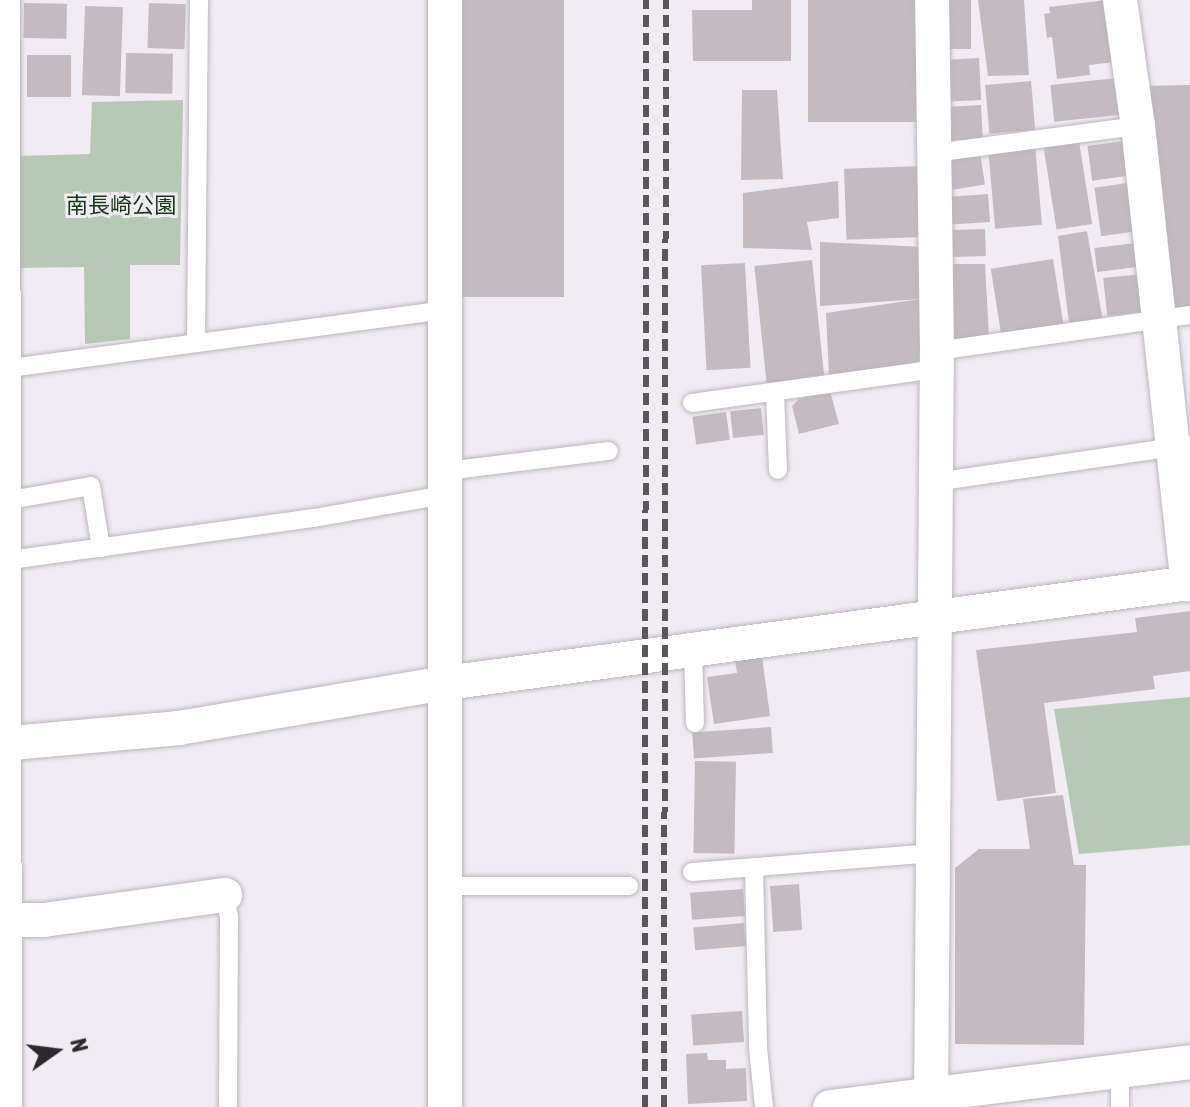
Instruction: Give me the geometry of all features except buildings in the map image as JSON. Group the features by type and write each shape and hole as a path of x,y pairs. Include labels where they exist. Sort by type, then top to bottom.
{"street":[{"path":"3,0 5,1107"},
{"path":"445,0 445,1107"},
{"path":"931,1101 936,360 932,0"},
{"path":"2,744 179,728 446,683 1189,584 1173,317 1138,126 1120,0"},
{"path":"4,920 44,920 225,895"},
{"path":"830,1107 931,1101 1190,1062"}],"lane":[{"path":"196,343 199,0"},
{"path":"935,153 1138,126"},
{"path":"2,369 445,310"},
{"path":"692,403 775,392 1173,317"},
{"path":"775,392 778,470"},
{"path":"935,482 1181,446"},
{"path":"2,573 101,548 609,451"},
{"path":"4,501 91,486 101,548"},
{"path":"678,653 695,723"},
{"path":"692,872 931,853"},
{"path":"754,867 758,1048 764,1107"},
{"path":"445,886 629,886"},
{"path":"225,895 229,917 228,1107"},
{"path":"1120,1071 1120,1107"}],"green space":[{"name":"南長崎公園","path":"183,100 180,265 130,265 130,339 85,344 84,267 19,268 19,156 90,154 92,102"},
{"path":"1190,697 1190,845 1079,854 1054,709"}],"railway":[{"path":"645,1107 646,0"},
{"path":"664,1107 666,0"}]}
